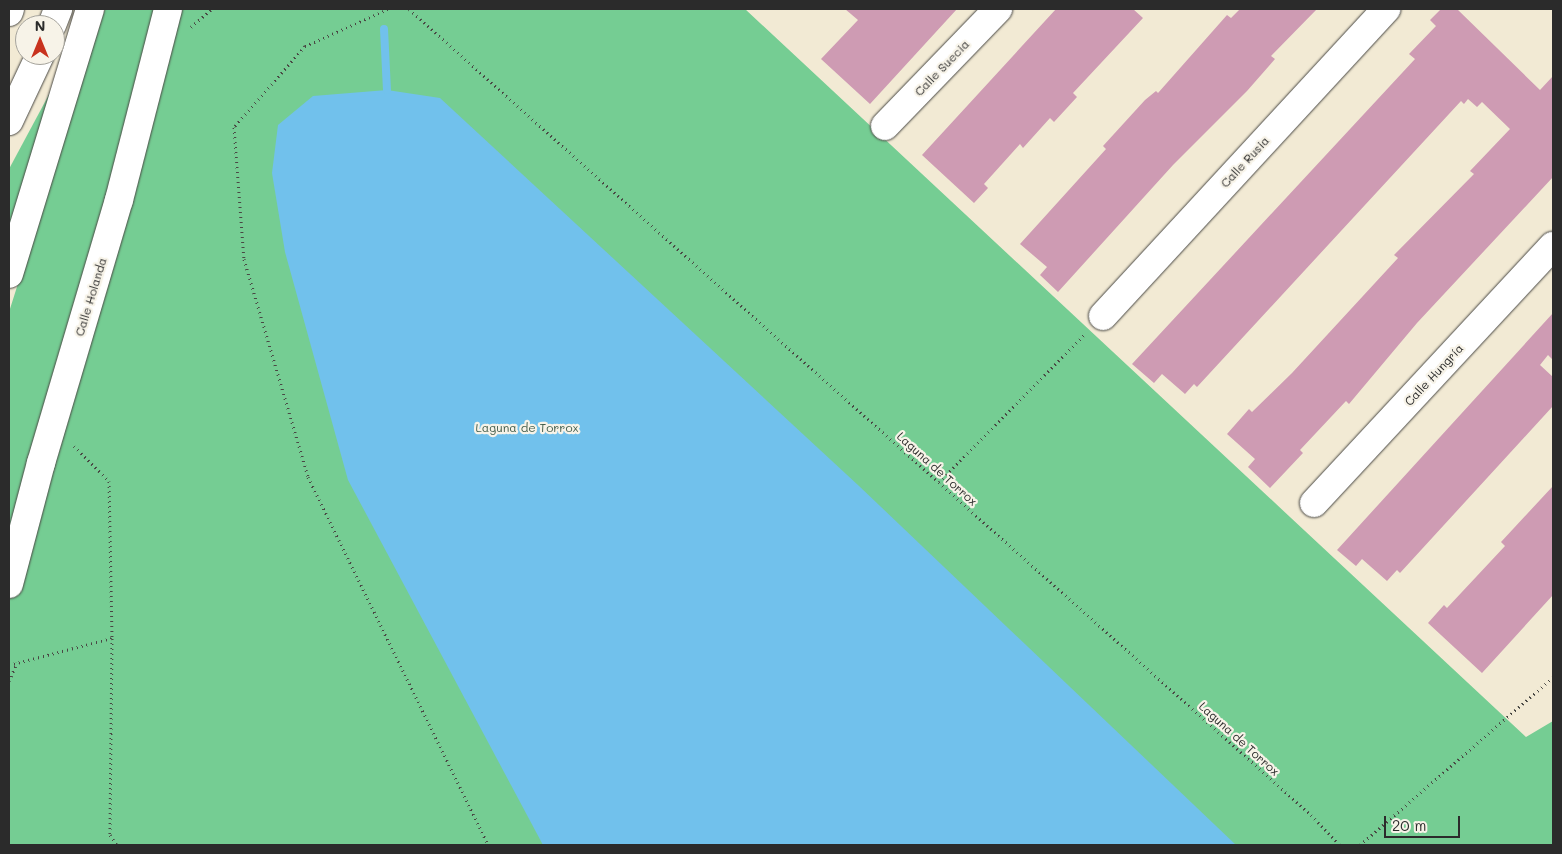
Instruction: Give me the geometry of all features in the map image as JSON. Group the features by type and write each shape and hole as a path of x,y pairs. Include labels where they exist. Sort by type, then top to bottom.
{"main road":[{"path":"9,274 90,9"},
{"name":"Calle Holanda","path":"9,584 52,425 120,200 168,9"},
{"name":"Calle Suecia","path":"885,126 998,9"},
{"name":"Calle Rusia","path":"1103,316 1386,9"},
{"path":"9,121 35,65"},
{"name":"Calle Hungría","path":"1314,503 1553,246"}],"path":[{"path":"388,9 305,46 234,127 244,259 308,477 488,845"},
{"name":"Laguna de Torrox","path":"409,9 1304,808 1340,845"},
{"path":"938,482 1103,316"},
{"path":"52,425 108,480 112,638 110,835 117,845"},
{"path":"9,665 112,638"},
{"path":"9,681 17,663"},
{"path":"1360,845 1553,677"}],"green space":[{"name":"Laguna de Torrox","path":"105,9 745,9 1526,737 1553,721 1553,845 9,845 9,312"},
{"path":"53,87 9,228 9,169"}],"water":[{"name":"Laguna de Torrox","path":"387,90 440,98 859,486 1236,845 543,845 348,480 285,252 272,173 278,125 313,96"}],"building":[{"path":"845,9 957,9 870,104 821,59 858,20"},
{"path":"1056,9 1133,9 1143,18 1073,93 1077,97 1054,122 1050,118 1023,148 1020,144 984,184 988,188 974,203 922,155"},
{"path":"1240,9 1317,9 1271,56 1275,59 1247,91 1173,165 1058,292 1040,275 1047,267 1020,244 1106,149 1103,146 1145,100 1156,91 1158,93 1227,15 1231,18"},
{"path":"1441,9 1457,9 1540,90 1553,76 1553,177 1417,323 1349,404 1346,401 1300,450 1303,453 1270,488 1248,467 1255,459 1227,434 1249,409 1252,412 1292,373 1398,258 1394,255 1474,174 1470,171 1510,129 1482,102 1477,107 1468,99 1464,104 1461,101 1197,387 1194,384 1185,394 1162,374 1154,383 1132,364 1415,59 1409,54 1436,26 1430,20"},
{"path":"1553,313 1553,360 1548,355 1540,365 1553,377 1553,406 1400,573 1397,570 1387,581 1362,559 1356,566 1337,550"},
{"path":"1553,486 1553,595 1482,673 1428,623 1444,605 1447,608 1505,546 1501,542"}],"waterway":[{"path":"384,29 387,90"}]}
